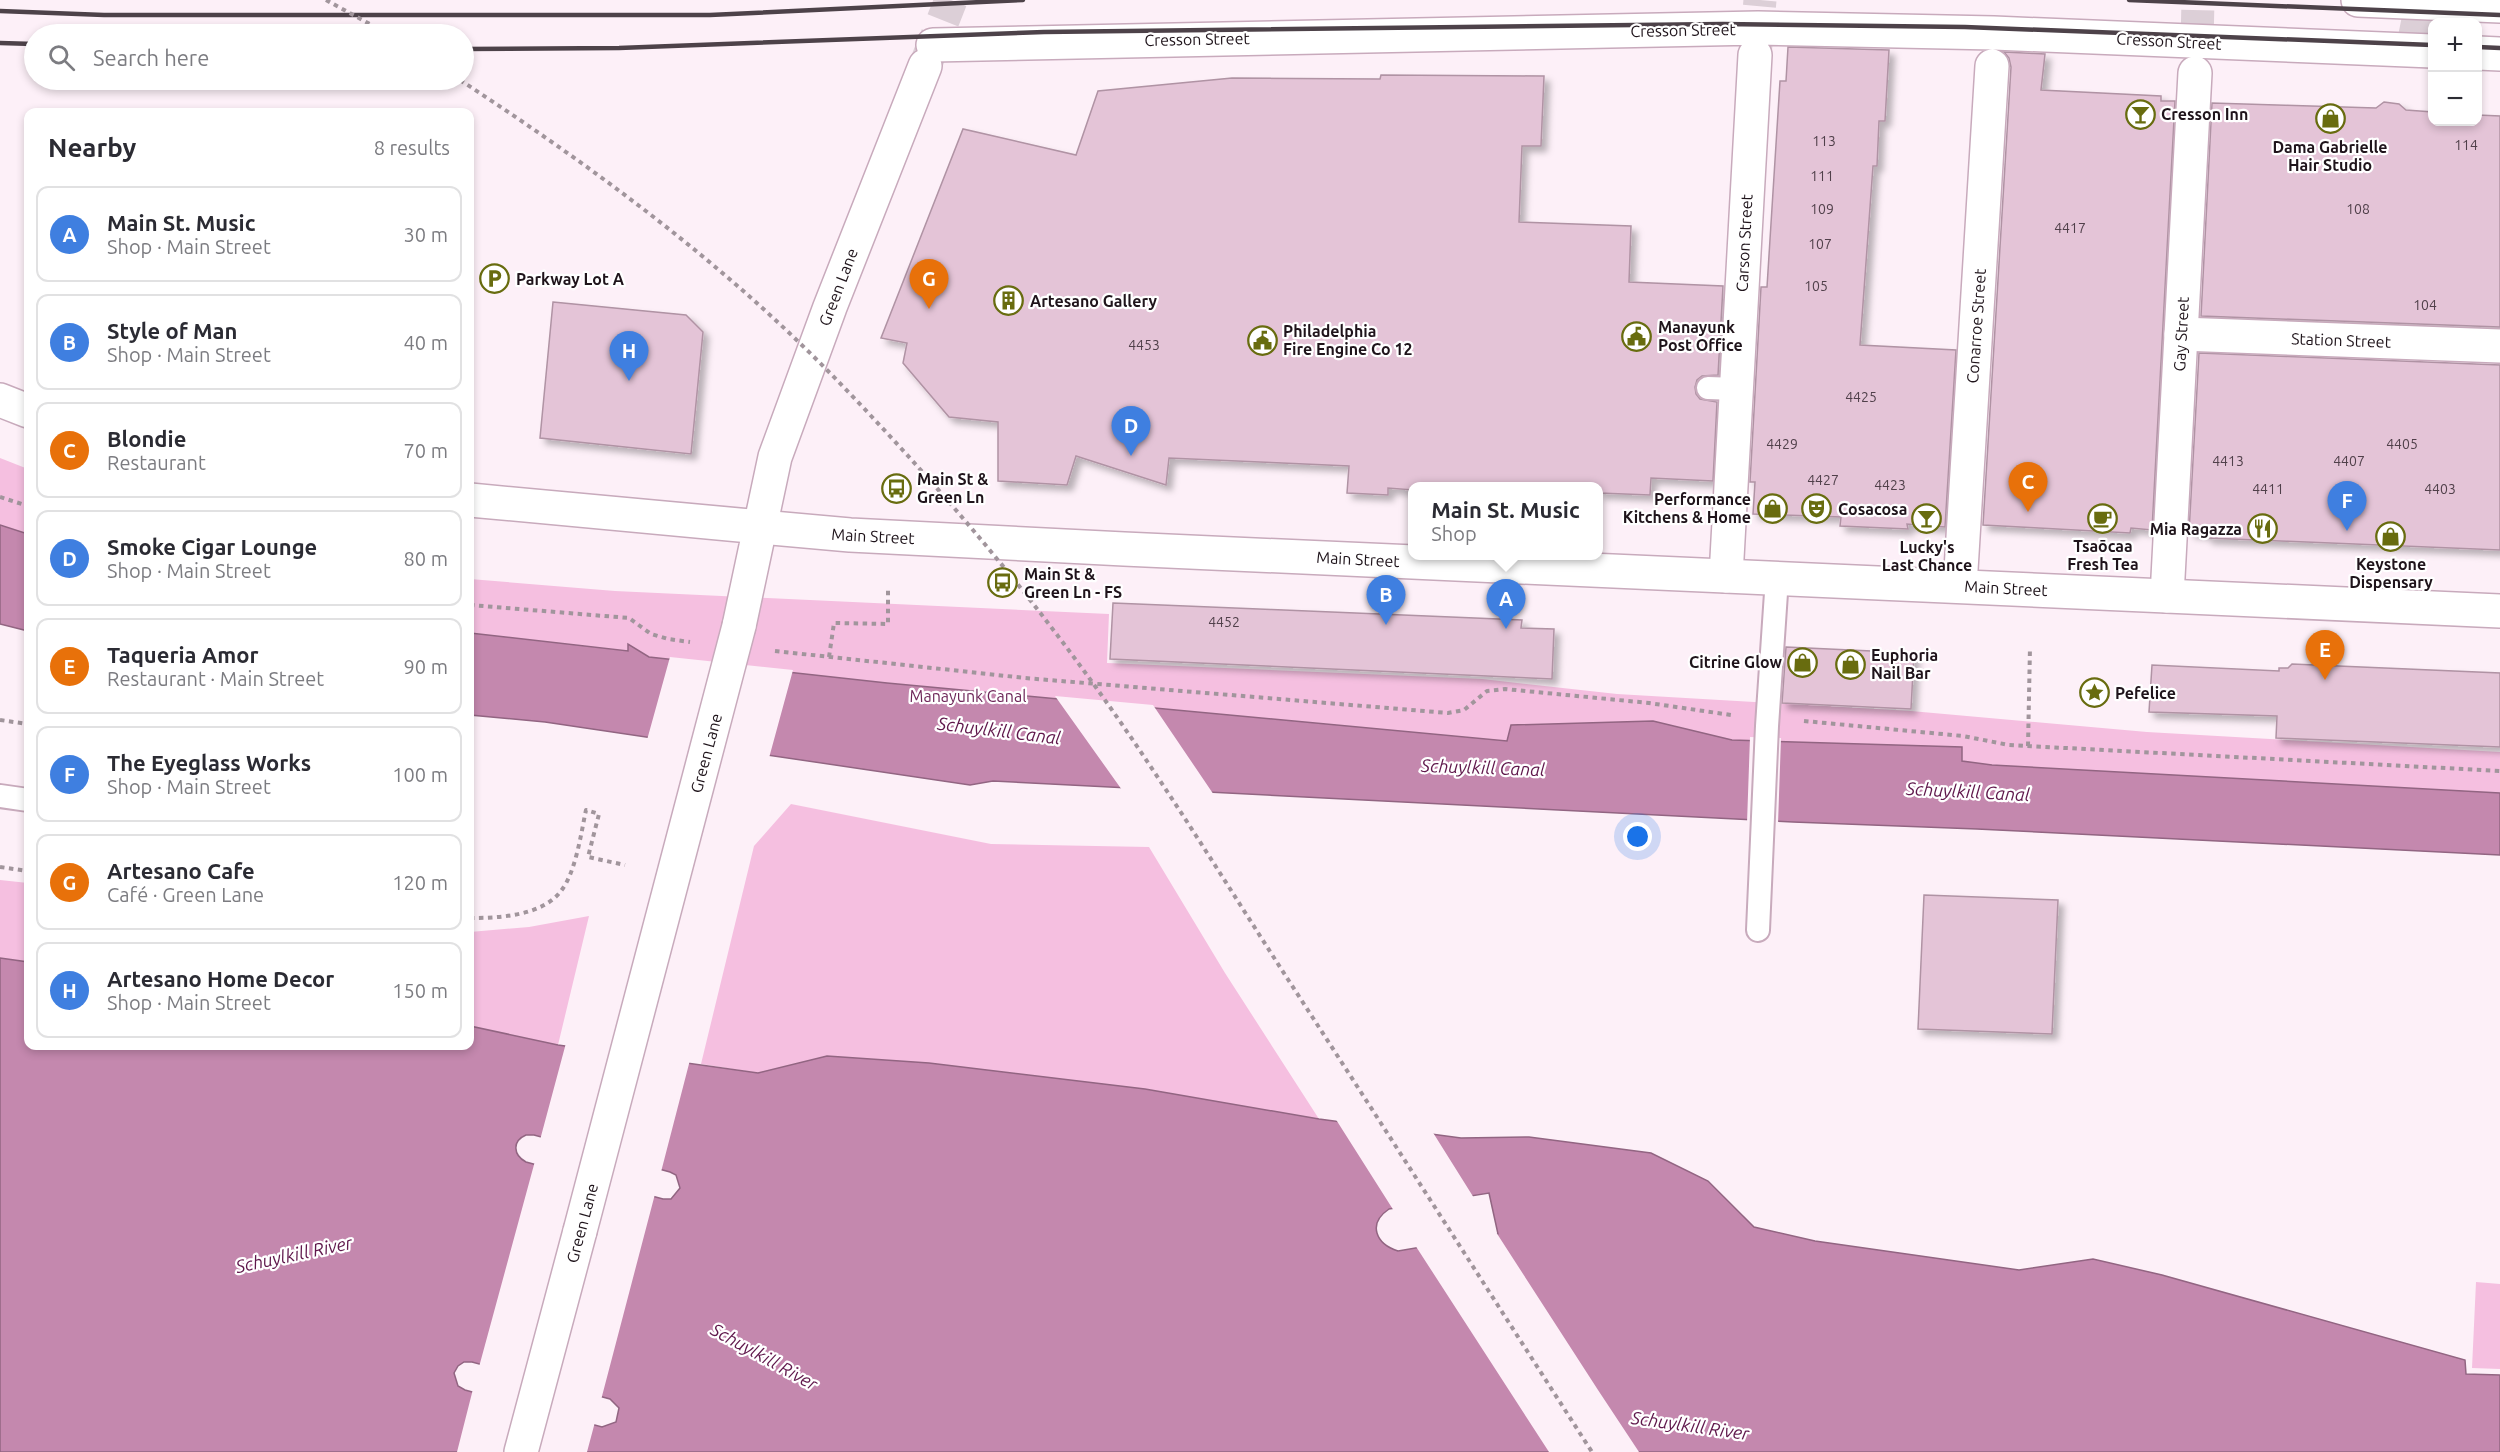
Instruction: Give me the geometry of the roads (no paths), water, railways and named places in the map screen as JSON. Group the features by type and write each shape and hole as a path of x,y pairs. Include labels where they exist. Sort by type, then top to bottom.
{"street":[{"path":"2358,0 2500,6"},
{"name":"Cresson Street","path":"929,56 1758,28 1994,33 2428,51"},
{"path":"2482,53 2500,54"},
{"name":"Carson Street","path":"1726,576 1722,388 1755,55"},
{"name":"Green Lane","path":"521,1452 739,626 775,457 792,406 929,56"},
{"name":"Conarroe Street","path":"1960,586 1992,66"},
{"name":"Gay Street","path":"2167,596 2195,73"},
{"name":"Station Street","path":"2181,334 2500,346"},
{"path":"0,400 24,409"},
{"name":"Main Street","path":"474,500 850,535 1408,556"},
{"name":"Main Street","path":"1518,560 1571,562 1726,576 2500,611"}],"lane":[{"path":"1758,930 1767,722 1777,578"},
{"path":"0,796 24,799"}],"water":[{"path":"0,525 24,533 24,630 0,624"},
{"name":"Schuylkill Canal","path":"474,633 628,651 628,644 649,657 887,683 1507,741 1511,725 1653,721 1732,740 1962,747 1962,761 1992,765 2500,793 2500,855 993,781 970,785 545,722 474,715"},
{"name":"Schuylkill River","path":"0,958 24,961 24,1050 474,1050 474,1027 558,1045 758,1073 827,1056 929,1063 1145,1089 1319,1119 1461,1138 1529,1137 1651,1153 1708,1181 1754,1227 1815,1241 2019,1270 2093,1259 2162,1275 2465,1360 2466,1374 2500,1375 2500,1452 0,1452","holes":["526,1135 534,1135 670,1172 676,1175 680,1188 671,1199 663,1199 526,1162 519,1156 516,1144","1489,1193 1498,1234 1398,1251 1384,1244 1377,1233 1378,1221 1389,1209","464,1362 472,1362 610,1399 619,1408 616,1422 602,1427 465,1390 458,1386 454,1373"]}],"tunnel":[{"path":"925,66 951,0"},
{"path":"1755,55 1760,0"},
{"path":"2197,43 2198,0"},
{"path":"2412,50 2422,0"}],"railway":[{"path":"0,11 104,15 710,15 1023,0"},
{"path":"2129,0 2500,15"},
{"path":"474,49 619,48 1044,32 1723,24 1965,27 2428,45"},
{"path":"0,43 24,44"},
{"path":"2482,47 2500,48"}],"place":[{"name":"Cresson Inn","path":"2140,114"},
{"name":"Dama Gabrielle Hair Studio","path":"2330,119"},
{"name":"Parkway Lot A","path":"495,279"},
{"name":"Artesano Gallery","path":"1009,301"},
{"name":"Artesano Cafe","path":"929,309"},
{"name":"Manayunk Post Office","path":"1637,336"},
{"name":"Philadelphia Fire Engine Co 12","path":"1262,340"},
{"name":"Artesano Home Decor","path":"629,381"},
{"name":"Smoke Cigar Lounge","path":"1131,456"},
{"name":"Main St & Green Ln","path":"896,488"},
{"name":"Performance Kitchens & Home","path":"1772,508"},
{"name":"Cosacosa","path":"1817,509"},
{"name":"Blondie","path":"2028,512"},
{"name":"Tsaōcaa Fresh Tea","path":"2103,518"},
{"name":"Lucky's Last Chance","path":"1927,519"},
{"name":"Mia Ragazza","path":"2263,529"},
{"name":"The Eyeglass Works","path":"2347,531"},
{"name":"Keystone Dispensary","path":"2391,536"},
{"name":"Main St & Green Ln - FS","path":"1003,583"},
{"name":"Style of Man","path":"1386,625"},
{"name":"Main St. Music","path":"1506,629"},
{"name":"Citrine Glow","path":"1803,662"},
{"name":"Euphoria Nail Bar","path":"1850,664"},
{"name":"Taqueria Amor","path":"2325,680"},
{"name":"Pefelice","path":"2094,693"}],"park label":[{"name":"Manayunk Canal","path":"968,696"}]}
